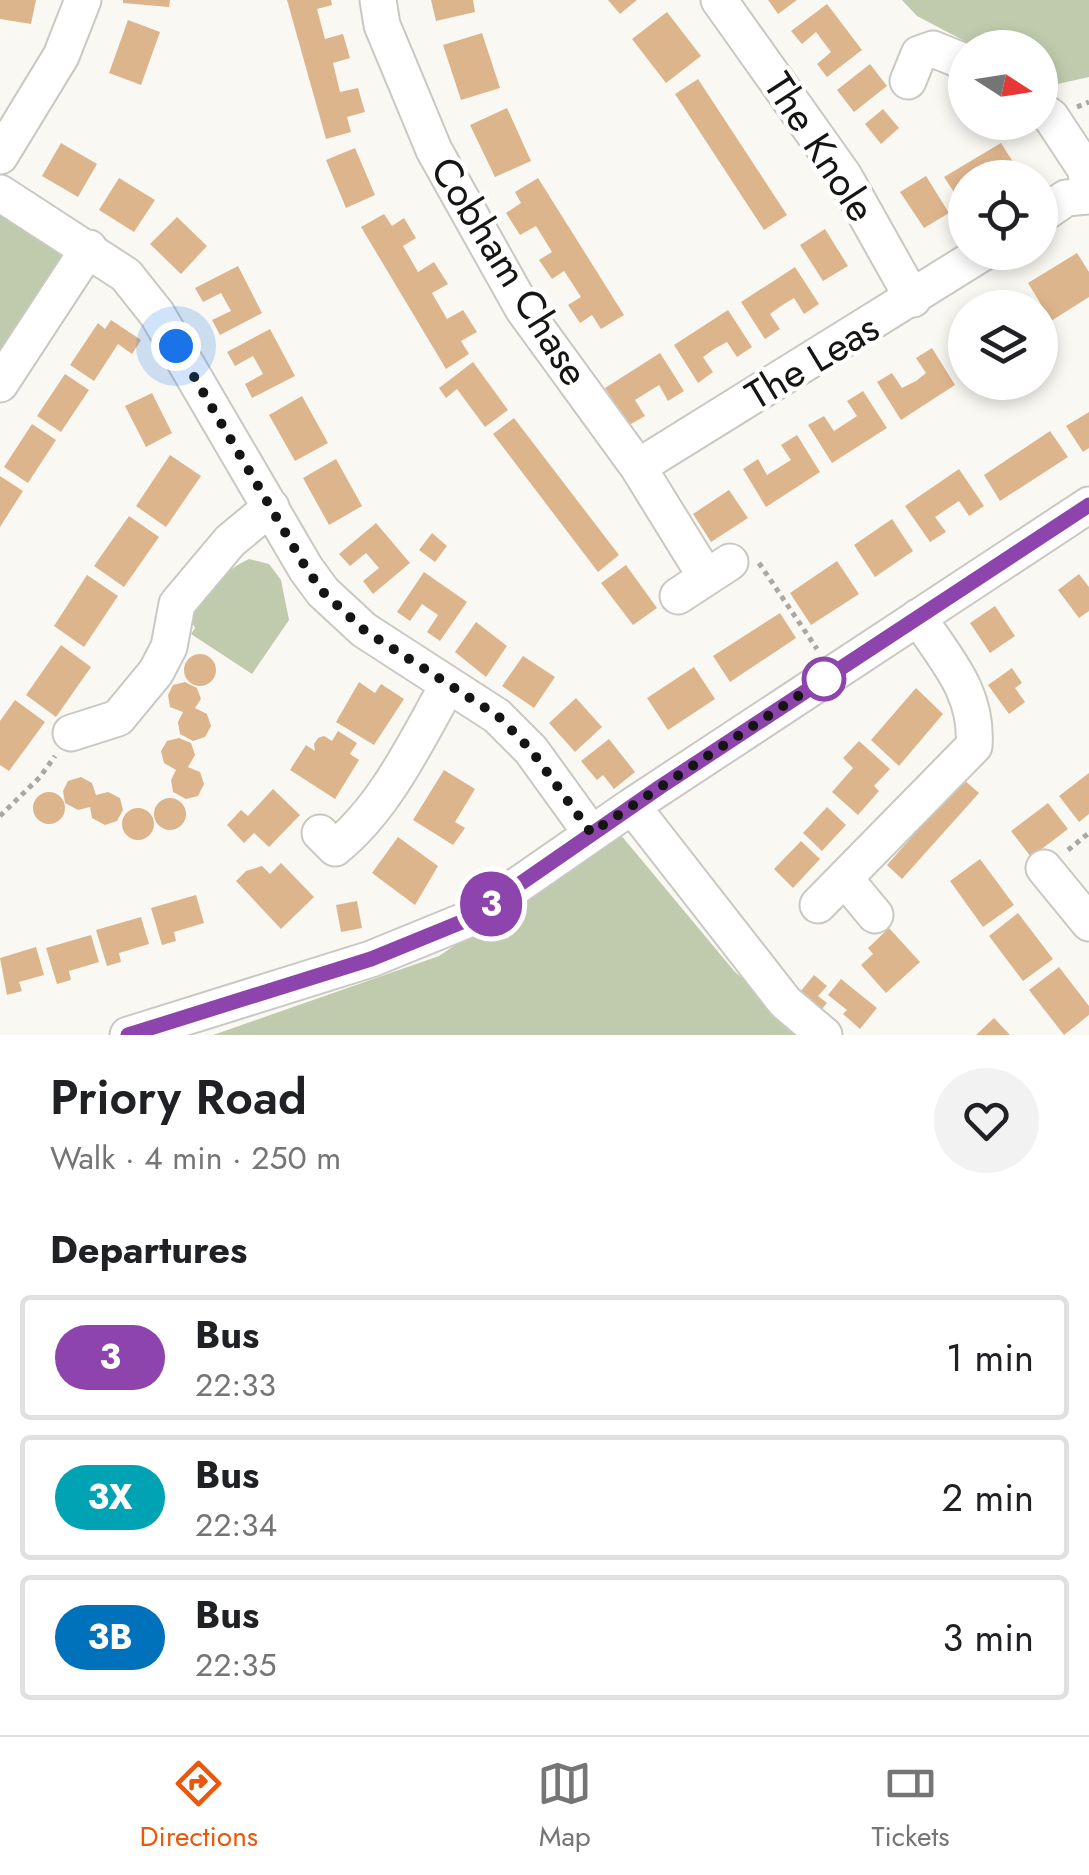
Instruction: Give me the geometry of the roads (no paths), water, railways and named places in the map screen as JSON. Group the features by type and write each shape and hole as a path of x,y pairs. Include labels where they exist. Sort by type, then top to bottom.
{"street":[{"path":"0,156 61,56 83,0"},
{"name":"Cobham Chase","path":"378,0 382,25 434,150 523,309 638,467 705,578"},
{"name":"The Knole","path":"719,0 844,176 913,299"},
{"path":"908,81 920,54 933,48 948,55"},
{"path":"1058,128 1086,170 1089,196 1066,198 1058,204"},
{"path":"0,192 126,275 157,314 306,568 342,612 498,716 531,750 591,833"},
{"path":"0,384 89,248"},
{"name":"The Leas","path":"638,467 957,270"},
{"path":"71,733 118,718 156,672 169,647 176,604 230,541 271,506"},
{"path":"128,1035 422,941 469,919 591,833 1089,506"},
{"path":"818,905 974,746 976,718 965,688 918,617"},
{"path":"320,832 335,848 355,832 394,780 448,685"},
{"path":"632,806 785,1002 824,1035"},
{"path":"1044,868 1089,923"},
{"path":"845,878 874,915"}]}
